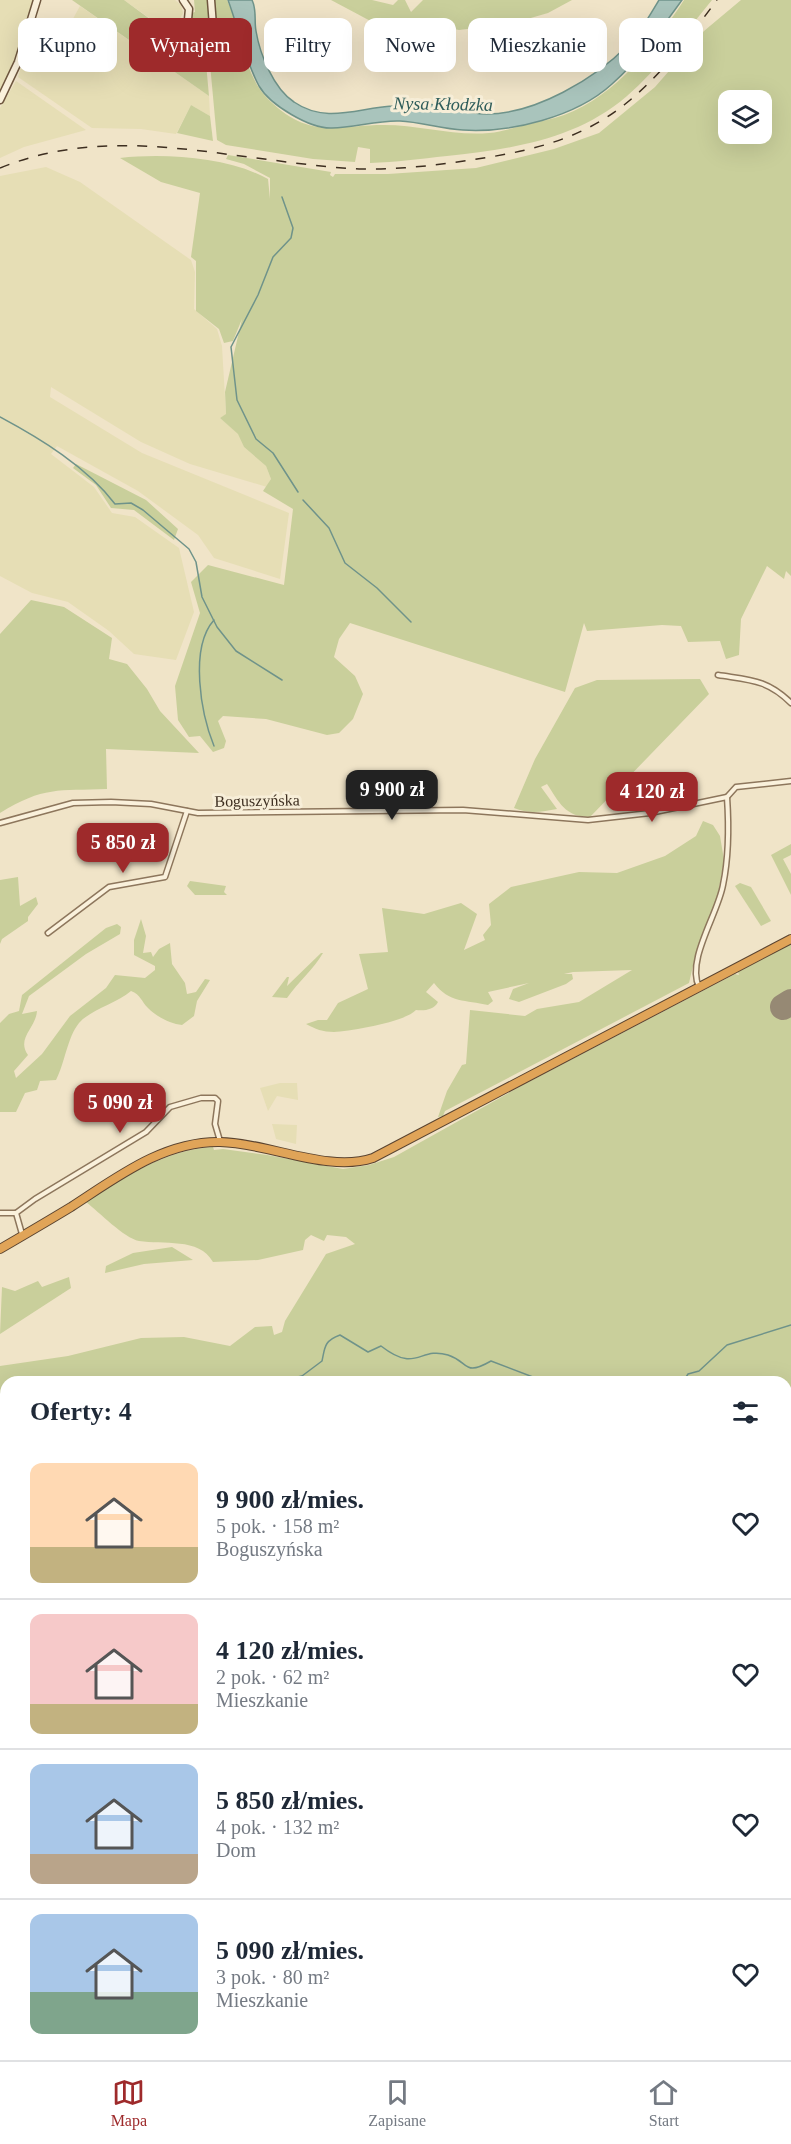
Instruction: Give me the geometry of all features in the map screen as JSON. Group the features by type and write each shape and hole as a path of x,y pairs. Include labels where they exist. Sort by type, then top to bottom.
{"highway":[{"path":"0,1249 134,1166 195,1145 220,1142 272,1149 330,1162 353,1163 373,1158 791,939"}],"street":[{"path":"0,99 18,62 38,0"},
{"path":"183,0 189,9 186,40 194,46 201,44 213,26 211,0"},
{"path":"718,675 763,682 778,691 791,703"},
{"name":"Boguszyńska","path":"0,823 73,803 151,804 219,814 463,810 508,815 566,816 588,820 650,813 727,797 736,788 791,781"},
{"path":"699,988 696,977 697,961 723,886 728,842 727,797"},
{"path":"48,933 109,887 165,877 177,833 186,818 187,811"},
{"path":"0,1214 16,1213 34,1199 146,1132 165,1110 174,1105 201,1098 216,1100 215,1124 220,1142"},
{"path":"16,1213 23,1236"}],"shaded area":[{"path":"0,0 33,0 28,18 18,18 18,50 0,93"},
{"path":"124,0 175,0 181,5 183,13 180,18 149,18"},
{"path":"80,6 97,18 73,18"},
{"path":"117,32 129,40 129,72 175,72 209,96 210,116 191,105 176,134 141,129 92,128 18,77 20,72 117,72"},
{"path":"16,81 86,130 24,147 0,158 0,108"},
{"path":"46,167 80,182 191,260 195,272 194,309 217,329 222,346 226,415 220,418 239,434 244,447 266,466 271,479 267,487 190,464 141,442 51,387 50,397 142,453 289,513 280,579 214,558 198,535 138,491 57,446 51,454 94,487 112,513 135,517 179,548 194,612 176,660 134,654 109,631 68,602 32,593 0,576 0,176"},
{"path":"280,1083 297,1083 298,1100 277,1096 268,1111 260,1088"},
{"path":"272,1124 297,1125 296,1144 276,1139"}],"green space":[{"path":"72,0 124,0 148,18 129,18 129,40 117,32 117,18 98,18"},
{"path":"194,0 227,0 234,18 185,18 186,15 195,12"},
{"path":"331,0 372,0 393,5 398,0 405,0 411,12 423,0 572,0 548,13 531,18 468,18 468,29 459,30 456,29 456,18 365,18"},
{"path":"684,0 712,0 697,18 672,18"},
{"path":"741,0 791,0 791,576 786,571 784,579 767,566 741,619 739,655 726,659 720,641 688,642 681,626 662,625 587,631 584,623 565,692 350,623 339,639 334,657 355,676 363,694 353,719 339,733 327,735 266,719 223,716 218,721 226,741 224,748 213,752 200,736 189,737 178,720 175,686 200,613 191,582 208,565 284,585 293,509 263,491 271,479 266,466 244,447 238,434 220,418 226,414 225,392 242,319 233,341 224,343 219,329 196,311 196,261 191,257 200,193 161,182 120,158 156,156 196,158 234,166 268,179 270,199 270,178 244,164 226,159 228,155 331,172 330,175 333,177 335,174 388,174 476,168 554,149 599,133 655,87 668,72 703,72 703,32"},
{"path":"175,72 207,72 209,96"},
{"path":"211,72 251,72 260,90 269,100 284,113 311,125 337,128 397,125 476,134 499,132 564,115 601,95 628,72 652,72 627,96 586,123 542,140 495,150 370,163 370,149 358,147 355,162 313,159 226,145 217,140"},
{"path":"191,105 210,116 213,141 177,133"},
{"path":"76,464 146,500 178,529 174,540 134,510 111,508 96,485 73,468"},
{"path":"31,600 64,607 112,638 109,659 127,664 147,689 160,711 199,753 106,749 107,789 63,790 40,794 0,813 0,634"},
{"path":"700,679 709,694 590,817 569,811 559,802 547,784 541,787 557,809 535,812 514,808 535,759 575,688 597,680"},
{"path":"703,821 713,825 720,836 724,860 717,900 696,953 689,983 445,1111 443,1116 438,1117 447,1091 462,1065 466,1064 470,1010 525,1016 537,1009 579,1002 632,970 564,974 572,974 573,979 566,984 519,1002 509,999 513,989 529,983 488,992 493,1001 488,1005 452,997 434,983 426,992 438,1002 434,1007 416,1010 390,1022 334,1032 319,1030 306,1024 327,1020 338,1003 368,989 359,954 388,952 382,908 424,914 461,903 477,914 464,950 485,940 483,935 491,925 489,904 511,887 579,872 617,873 665,856 696,836"},
{"path":"791,844 791,855 783,859 791,874 791,895 771,855"},
{"path":"18,877 20,906 36,897 38,904 28,917 28,921 2,939 0,944 0,880"},
{"path":"190,881 226,886 224,892 227,895 195,895 187,886"},
{"path":"740,883 751,887 771,921 761,926 735,886"},
{"path":"141,919 146,936 143,953 151,952 153,957 159,949 170,943 172,964 185,983 187,994 196,992 205,979 210,980 197,1001 194,1016 182,1025 168,1021 151,1011 139,996 131,991 90,1014 79,1023 56,1080 40,1081 37,1090 25,1093 16,1112 0,1112 0,1023 9,1014 19,1011 22,995 106,928 117,924 121,927 120,934 86,954 29,996 22,1014 37,1011 25,1038 25,1049 28,1055 14,1071 16,1078 42,1054 70,1016 106,988 115,975 145,978 155,970 155,966 134,955 134,940"},
{"path":"791,944 791,1376 0,1376 0,1366 68,1356 141,1338 184,1337 230,1346 255,1327 272,1326 274,1335 282,1332 285,1321 326,1254 355,1244 346,1237 327,1235 324,1241 311,1235 305,1240 303,1250 258,1260 213,1262 207,1254 190,1245 133,1239 86,1202 146,1166 178,1153 213,1147 214,1150 223,1149 267,1155 343,1169 369,1165 394,1157 523,1085 735,974 739,975 738,972"},
{"path":"323,953 315,965 287,998 272,997 287,977 289,977 287,986"},
{"path":"172,1247 193,1260 144,1264 105,1273 106,1266 133,1253"},
{"path":"69,1277 71,1288 0,1334 2,1287 15,1291 38,1281 42,1287"}],"water":[{"path":"228,0 252,0 255,27 264,58 264,72 270,72 280,89 294,102 306,109 318,112 342,113 379,107 424,104 472,113 505,112 544,101 582,82 596,72 607,72 607,64 619,53 619,72 624,72 597,96 580,106 542,120 501,129 455,129 400,121 349,127 323,127 313,125 291,114 264,93 252,70 252,18 234,18"},
{"path":"659,0 682,0 668,18 648,18"}],"waterway":[{"path":"282,197 293,228 291,238 273,257 258,295 231,347 237,400 256,439 273,453 298,492"},
{"path":"0,417 47,444 77,466 115,504 131,503 143,510 189,549 196,562 202,597 217,627 236,651 282,680"},
{"path":"303,500 329,528 345,563 377,588 411,622"},
{"path":"214,620 206,632 200,664 205,717 214,746"},
{"path":"687,1376 699,1371 727,1345 791,1325"},
{"path":"302,1376 322,1361 328,1342 340,1335 368,1352 381,1346 393,1354 410,1359 438,1353 455,1358 471,1368 491,1361 530,1376"}],"runway":[{"path":"783,1007 791,1002"}],"railway":[{"path":"0,168 58,151 115,146 173,148 359,169 392,169 441,164 526,150 577,133 594,125 624,105 662,69 717,0"}],"water label":[{"name":"Nysa Kłodzka","path":"443,104"}]}
